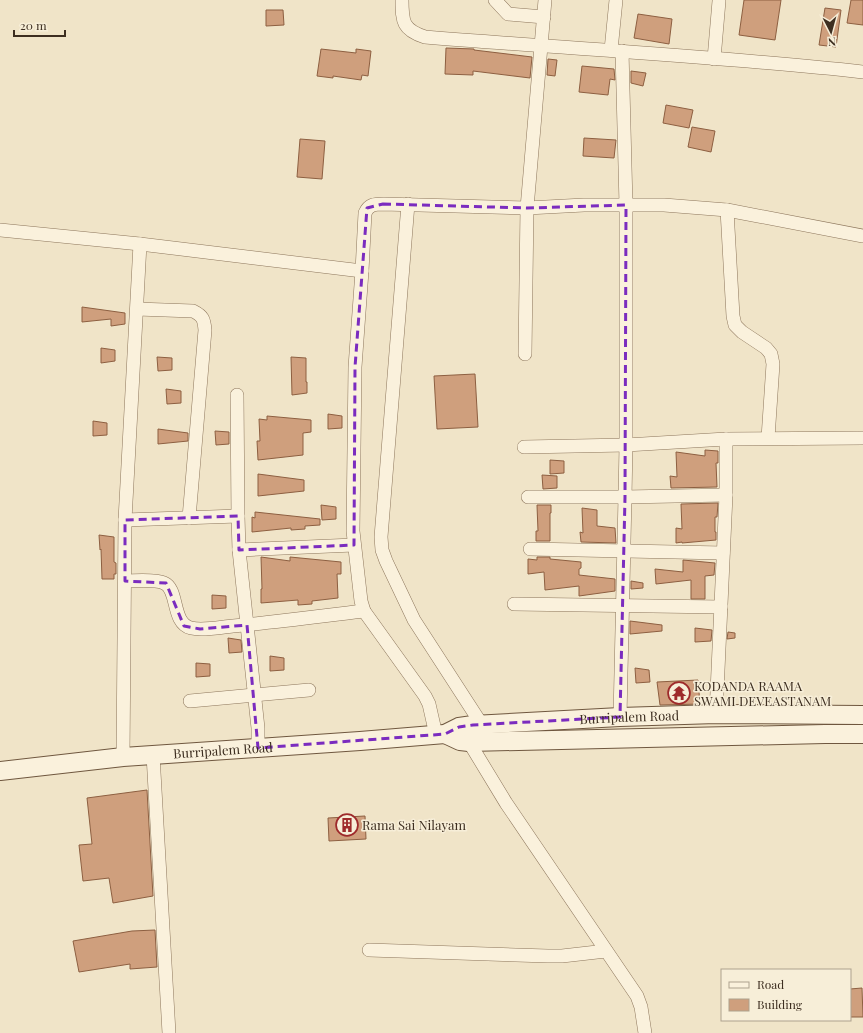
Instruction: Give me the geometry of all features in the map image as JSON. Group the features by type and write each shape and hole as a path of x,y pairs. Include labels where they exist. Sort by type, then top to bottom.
{"main road":[{"name":"Burripalem Road","path":"0,771 123,757 441,734 459,727 482,725 620,717 716,714 863,715"},
{"name":"Burripalem Road","path":"441,734 460,741 469,742 863,734"}],"street":[{"path":"402,0 402,15 408,29 425,37 817,67 863,72"},
{"path":"495,0 508,14 544,17"},
{"path":"525,354 527,208 545,0"},
{"path":"616,0 616,51 626,205 626,445 620,717"},
{"path":"714,59 719,1"},
{"path":"441,734 425,696 364,611 361,601 353,524 354,366 362,271 365,212 367,208 371,205 377,204 527,208 584,205 664,205 727,210 863,236"},
{"path":"408,204 381,537 382,550 414,620 482,725"},
{"path":"727,210 733,316 735,325 742,332 766,348 771,354 773,364 768,438"},
{"path":"0,230 140,244 362,271"},
{"path":"123,757 125,520 140,244"},
{"path":"137,309 193,311 200,314 204,321 205,330 189,518"},
{"path":"237,395 239,550 258,728 258,748"},
{"path":"524,447 626,445 726,439 863,438"},
{"path":"716,714 726,494 726,439"},
{"path":"528,497 625,497 726,494"},
{"path":"125,520 238,516"},
{"path":"239,550 354,545"},
{"path":"530,550 723,554"},
{"path":"125,580 157,581 166,583 170,589 180,619 184,626 192,628 200,629 247,625 364,611"},
{"path":"514,604 721,607"},
{"path":"190,701 309,690"},
{"path":"469,742 506,803 637,996 642,1007 645,1033"},
{"path":"153,755 169,1033"},
{"path":"369,950 548,956 562,956 606,951"}],"highlighted area":[{"path":"383,204 527,208 626,205 625,497 620,717 473,725 459,727 445,734 258,748 247,625 200,629 184,626 166,583 125,581 125,520 238,516 239,550 354,545 355,367 367,208"}],"building":[{"path":"744,0 781,0 775,40 739,35"},
{"path":"851,0 863,0 863,25 847,23"},
{"path":"825,8 841,10 836,47 819,45"},
{"path":"266,10 283,10 284,25 266,26"},
{"path":"638,14 672,19 669,44 634,38"},
{"path":"446,48 474,49 532,57 530,78 473,71 473,75 445,74"},
{"path":"321,49 356,53 356,49 371,51 368,76 362,75 361,80 333,76 333,78 317,76"},
{"path":"548,59 557,60 555,76 547,75"},
{"path":"582,66 614,69 615,80 610,79 608,95 579,92"},
{"path":"631,71 646,73 643,86 631,83"},
{"path":"666,105 693,110 689,128 663,123"},
{"path":"692,127 715,131 711,152 688,147"},
{"path":"584,138 616,140 614,158 583,156"},
{"path":"300,139 325,141 322,179 297,177"},
{"path":"82,307 125,313 125,324 111,326 111,319 82,322"},
{"path":"101,348 115,350 115,361 101,363"},
{"path":"157,357 172,358 172,370 158,371"},
{"path":"291,357 306,358 307,393 292,395"},
{"path":"475,374 478,427 437,429 434,376"},
{"path":"166,389 181,391 181,403 167,404"},
{"path":"328,414 342,416 342,428 328,429"},
{"path":"267,416 311,420 311,432 303,433 303,455 258,460 257,441 260,441 259,419 267,420"},
{"path":"93,421 107,423 107,435 93,436"},
{"path":"158,429 188,433 188,441 158,444"},
{"path":"215,431 229,432 229,444 216,445"},
{"path":"705,450 718,451 718,463 716,463 717,487 671,488 670,476 677,477 676,452 705,456"},
{"path":"550,460 564,461 564,473 550,474"},
{"path":"258,474 304,480 304,491 258,496"},
{"path":"542,475 557,476 557,488 543,489"},
{"path":"718,503 717,517 715,517 716,540 676,543 676,528 682,529 681,504"},
{"path":"321,505 336,507 336,519 322,520"},
{"path":"537,505 551,505 550,541 536,541 536,531 538,531"},
{"path":"582,508 597,510 597,526 615,528 616,543 581,542 580,532 583,533"},
{"path":"255,512 320,519 320,525 305,526 305,529 291,530 291,528 252,532 252,517 255,518"},
{"path":"99,535 114,537 114,562 116,563 116,574 114,574 114,579 102,579"},
{"path":"261,557 290,561 290,557 341,562 341,574 337,574 338,598 312,601 312,604 298,605 298,600 261,603"},
{"path":"537,557 550,557 550,559 581,562 579,575 615,579 615,591 579,596 579,586 545,590 544,572 528,574 528,559 537,560"},
{"path":"683,560 715,563 714,575 705,576 705,599 691,599 691,580 656,584 655,569 683,572"},
{"path":"631,581 643,583 643,588 631,589"},
{"path":"212,595 226,596 226,608 212,609"},
{"path":"630,621 662,625 662,631 630,634"},
{"path":"695,628 712,630 711,641 695,642"},
{"path":"728,632 735,633 735,638 727,639"},
{"path":"228,638 241,640 242,652 229,653"},
{"path":"270,656 284,658 284,670 270,671"},
{"path":"196,663 210,664 210,676 196,677"},
{"path":"635,668 649,670 650,682 636,683"},
{"name":"KODANDA RAAMA SWAMI DEVEASTANAM","path":"698,680 700,704 660,705 657,682"},
{"path":"147,790 153,896 113,903 109,878 83,881 79,845 92,844 87,798"},
{"name":"Rama Sai Nilayam","path":"365,816 366,839 329,841 328,818"},
{"path":"155,930 157,967 130,969 130,964 79,972 73,941 132,931"},
{"path":"862,988 863,1017 851,1017 851,989"}],"place":[{"name":"KODANDA RAAMA SWAMI DEVEASTANAM","path":"679,693"},
{"name":"Rama Sai Nilayam","path":"347,825"}]}
